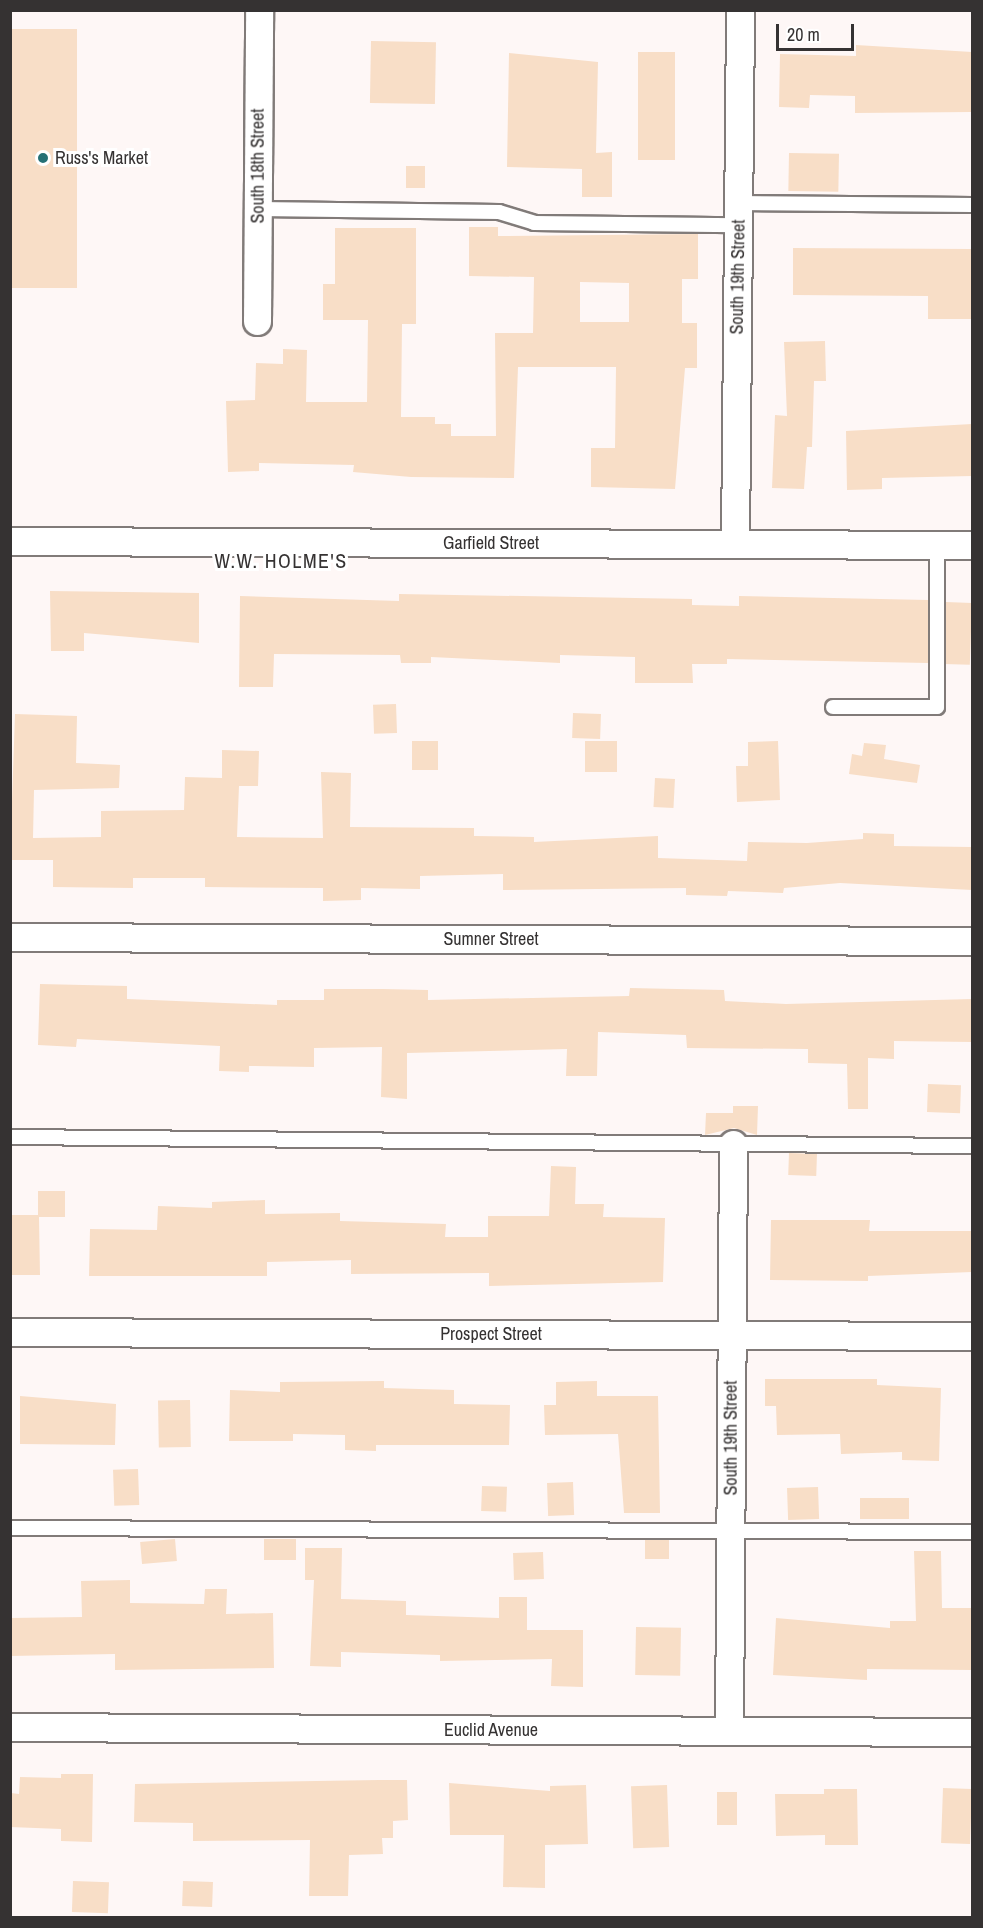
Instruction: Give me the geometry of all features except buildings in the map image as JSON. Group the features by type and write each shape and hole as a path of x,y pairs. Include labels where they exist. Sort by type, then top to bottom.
{"street":[{"name":"South 18th Street","path":"257,321 259,10"},
{"name":"South 19th Street","path":"735,544 740,10"},
{"name":"Garfield Street","path":"10,541 972,545"},
{"name":"Sumner Street","path":"10,937 972,940"},
{"name":"South 19th Street","path":"729,1731 733,1144"},
{"name":"Prospect Street","path":"10,1332 972,1336"},
{"name":"Euclid Avenue","path":"10,1727 972,1732"}],"lane":[{"path":"258,209 500,212 534,223 972,205"},
{"path":"833,706 938,707 937,545"},
{"path":"10,1137 972,1146"},
{"path":"10,1528 972,1532"}],"place":[{"name":"Russ's Market","path":"43,158"}],"district":[{"name":"W.W. HOLME'S","path":"281,560"}]}
